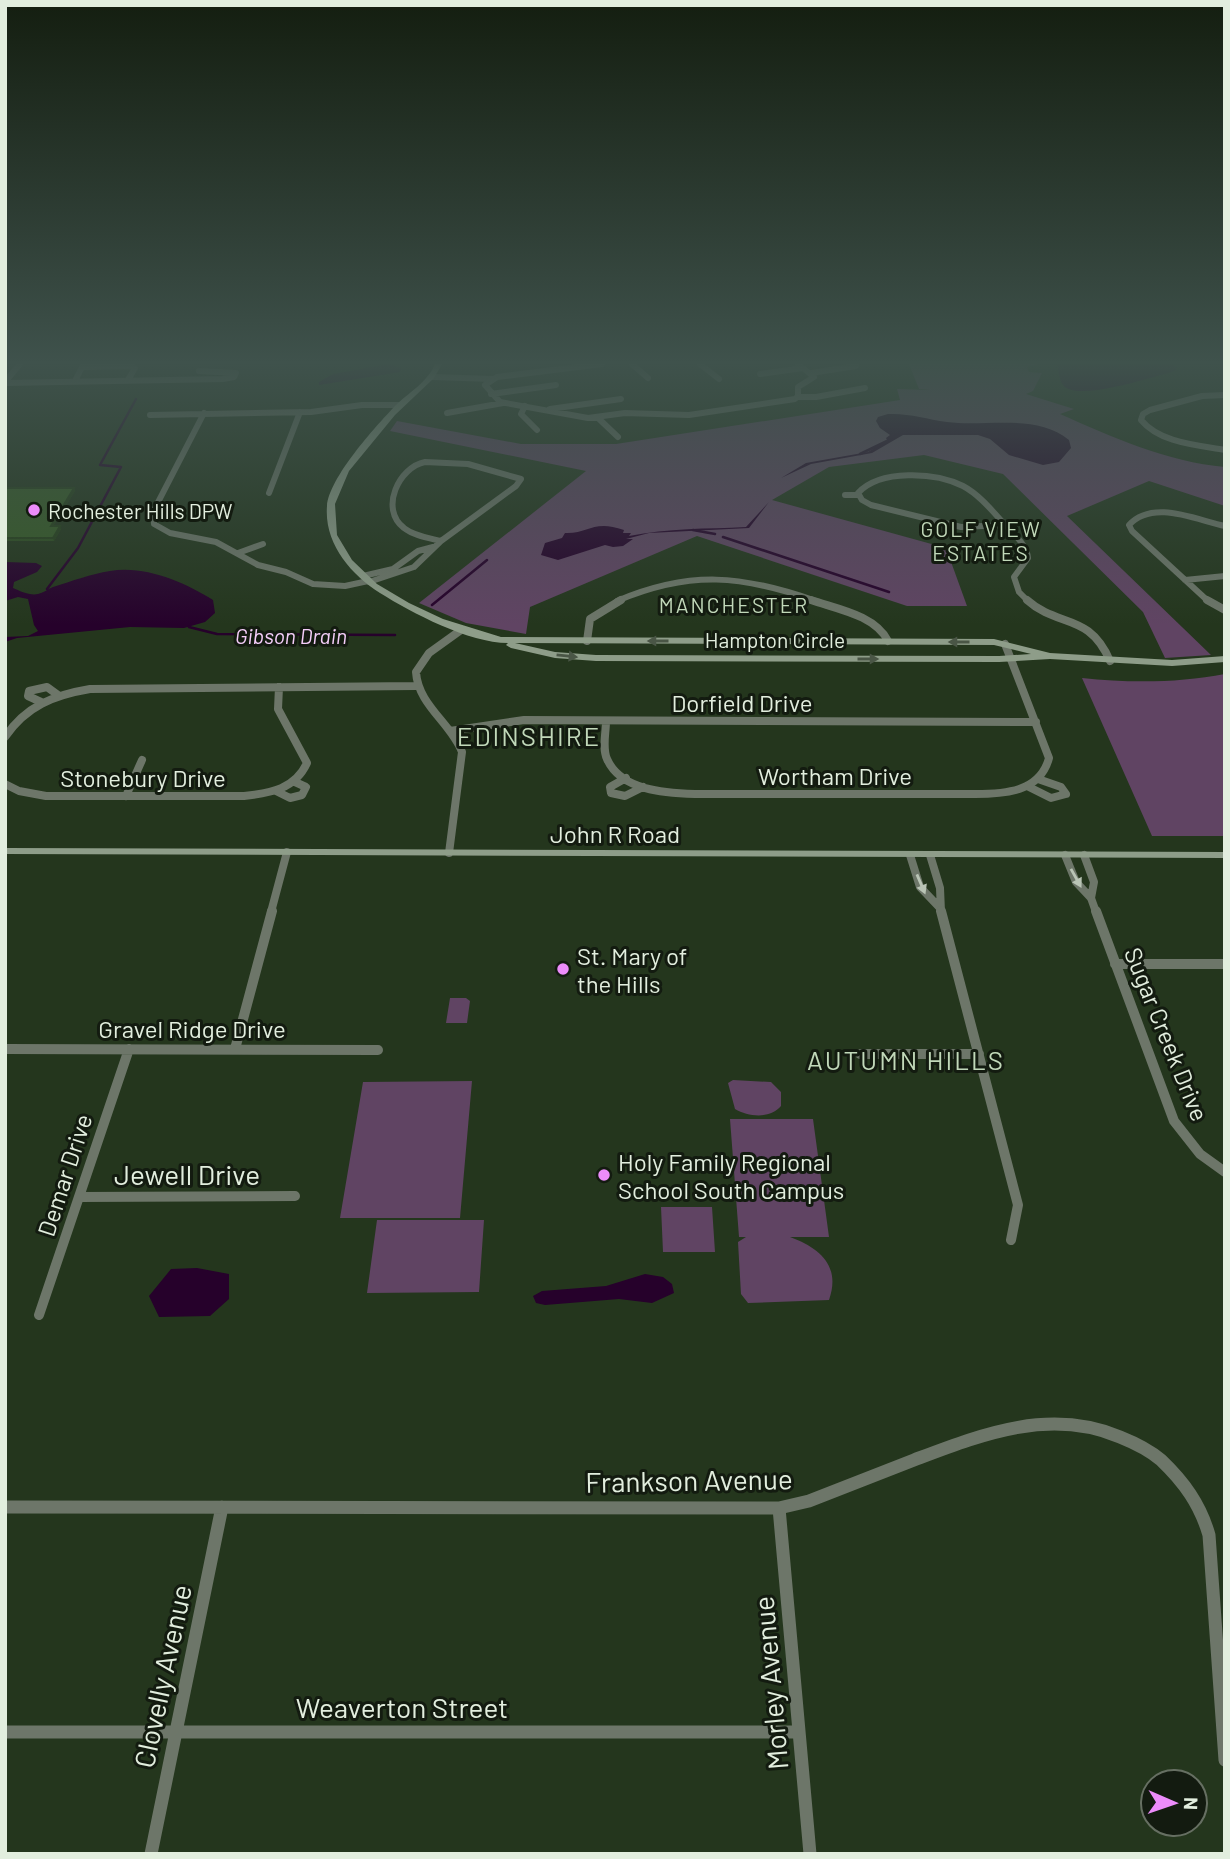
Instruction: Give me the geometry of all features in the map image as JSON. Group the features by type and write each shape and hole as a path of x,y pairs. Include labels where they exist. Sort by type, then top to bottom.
{"main road":[{"name":"Hampton Circle","path":"461,630 501,640 1005,644 1050,656 1110,661 1172,663 1225,659"},
{"name":"John R Road","path":"5,851 1225,855"}],"street":[{"path":"184,451 153,512 153,522 160,529 176,535 216,542 258,565 286,572 307,583 324,586 345,586 412,568 430,554 433,547"},
{"path":"269,493 285,451"},
{"name":"Hampton Circle","path":"362,451 345,471 334,494 331,513 335,535 344,554 367,580 406,607 461,630"},
{"path":"367,580 401,564 418,551 433,547 442,541 516,486 521,479 509,474 442,462 424,462 407,469 395,493 396,518 405,529 442,541"},
{"path":"858,495 863,486 887,479 914,476 942,479 970,489 1028,553 1027,560 1014,578 1021,594 1041,610 1088,628 1104,644 1110,661"},
{"path":"845,495 858,495 876,507 952,526 1005,525"},
{"path":"1225,526 1166,513 1141,516 1130,522 1132,531 1209,602 1225,610"},
{"path":"149,532 160,529"},
{"path":"238,552 263,544"},
{"path":"401,564 412,568"},
{"path":"587,641 588,623 599,611 659,584 704,573 762,584 872,622 883,631 888,641"},
{"path":"1185,580 1225,576"},
{"path":"318,593 324,586"},
{"path":"449,853 462,763 460,746 416,686 415,674 425,656 461,630"},
{"name":"Hampton Circle","path":"501,640 525,649 587,658 1012,659 1050,656"},
{"path":"1005,644 1049,758 1046,769 1038,779 1061,787 1066,794 1051,799 1027,786"},
{"path":"5,737 17,718 41,702 58,695 101,688 416,686"},
{"path":"41,702 28,696 29,691 44,687 58,695"},
{"name":"Stonebury Drive","path":"7,787 46,796 244,796 276,791 295,782 307,763 277,713 275,702 279,688"},
{"name":"Dorfield Drive","path":"450,731 511,721 1036,722"},
{"name":"Wortham Drive","path":"606,721 606,758 612,767 643,787 686,793 975,794 999,793 1027,786 1038,779"},
{"path":"126,796 142,760"},
{"name":"Wortham Drive","path":"626,778 610,787 611,793 625,796 643,787"},
{"name":"Stonebury Drive","path":"276,791 290,798 302,795 307,789 295,782"},
{"path":"235,1049 287,852"},
{"path":"910,855 920,887 940,908"},
{"path":"930,855 940,888 940,908 1018,1205 1011,1240"},
{"name":"Sugar Creek Drive","path":"1065,855 1076,882 1091,898 1174,1121 1200,1154 1225,1172"},
{"name":"Sugar Creek Drive","path":"1084,855 1094,882 1091,898"},
{"path":"1115,964 1224,965"},
{"name":"Gravel Ridge Drive","path":"5,1049 378,1050"},
{"name":"Demar Drive","path":"38,1315 129,1049"},
{"path":"860,1055 979,1054"},
{"name":"Jewell Drive","path":"79,1197 295,1196"},
{"name":"Frankson Avenue","path":"5,1507 779,1507 809,1501 982,1434 1030,1424 1071,1424 1101,1429 1137,1442 1158,1455 1181,1479 1203,1514 1209,1535 1225,1760"},
{"name":"Clovelly Avenue","path":"151,1854 222,1507"},
{"name":"Morley Avenue","path":"779,1507 810,1854"},
{"name":"Weaverton Street","path":"5,1732 799,1732"}],"shaded area":[{"path":"487,451 1151,451 1182,460 1225,467 1225,506 1149,481 1067,516 1211,655 1165,658 1143,612 1003,474 924,455 829,467 772,500 946,548 967,606 907,606 697,536 530,607 526,634 466,623 419,603 586,471"},
{"path":"876,451 811,464 781,478 806,463"},
{"path":"1004,451 1069,451 1059,462 1043,465 1009,455"},
{"path":"769,502 749,528 649,533 626,539 633,539 623,546 605,545 558,560 541,555 545,543 562,538 565,533 598,526 624,530 623,533 631,533 629,536 644,533 673,530 746,527"},
{"path":"5,562 36,563 42,566 37,572 14,582 13,588 28,594 40,593 103,572 137,570 164,576 202,593 213,600 215,613 205,622 184,628 130,627 17,638 5,642 5,637 28,636 38,631 28,599 18,597 5,601"},
{"path":"1225,674 1225,836 1152,836 1082,678 1154,681"},
{"path":"450,998 466,998 470,1001 467,1023 446,1023"},
{"path":"733,1080 771,1082 781,1092 781,1106 765,1115 747,1114 735,1109 728,1083"},
{"path":"472,1081 460,1218 340,1218 363,1082"},
{"path":"730,1119 813,1119 829,1237 790,1237 819,1253 830,1268 832,1288 829,1300 748,1303 741,1294 738,1242 746,1237 739,1237"},
{"path":"661,1207 712,1207 715,1252 663,1252"},
{"path":"377,1220 484,1220 479,1292 367,1293"},
{"path":"197,1268 229,1274 229,1299 210,1316 159,1317 149,1296 171,1269"},
{"path":"645,1274 663,1277 672,1284 674,1293 652,1303 619,1299 545,1305 536,1303 533,1296 542,1291 606,1286"}],"building":[{"name":"Rochester Hills DPW","path":"5,488 74,488 51,526 60,526 53,538 5,538"}],"waterway":[{"path":"47,589 78,548 121,467 100,465 108,451"},
{"name":"Gibson Drain","path":"860,454 867,451"},
{"name":"Gibson Drain","path":"693,530 715,534"},
{"path":"723,537 889,592"},
{"name":"Gibson Drain","path":"432,605 487,560"},
{"name":"Gibson Drain","path":"189,627 217,634 395,635"}],"place":[{"name":"Rochester Hills DPW","path":"34,510"},
{"name":"St. Mary of the Hills","path":"563,969"},
{"name":"Holy Family Regional School South Campus","path":"604,1175"}],"district":[{"name":"GOLF VIEW ESTATES","path":"981,540"},
{"name":"MANCHESTER","path":"734,604"},
{"name":"EDINSHIRE","path":"529,735"},
{"name":"AUTUMN HILLS","path":"906,1059"}]}
